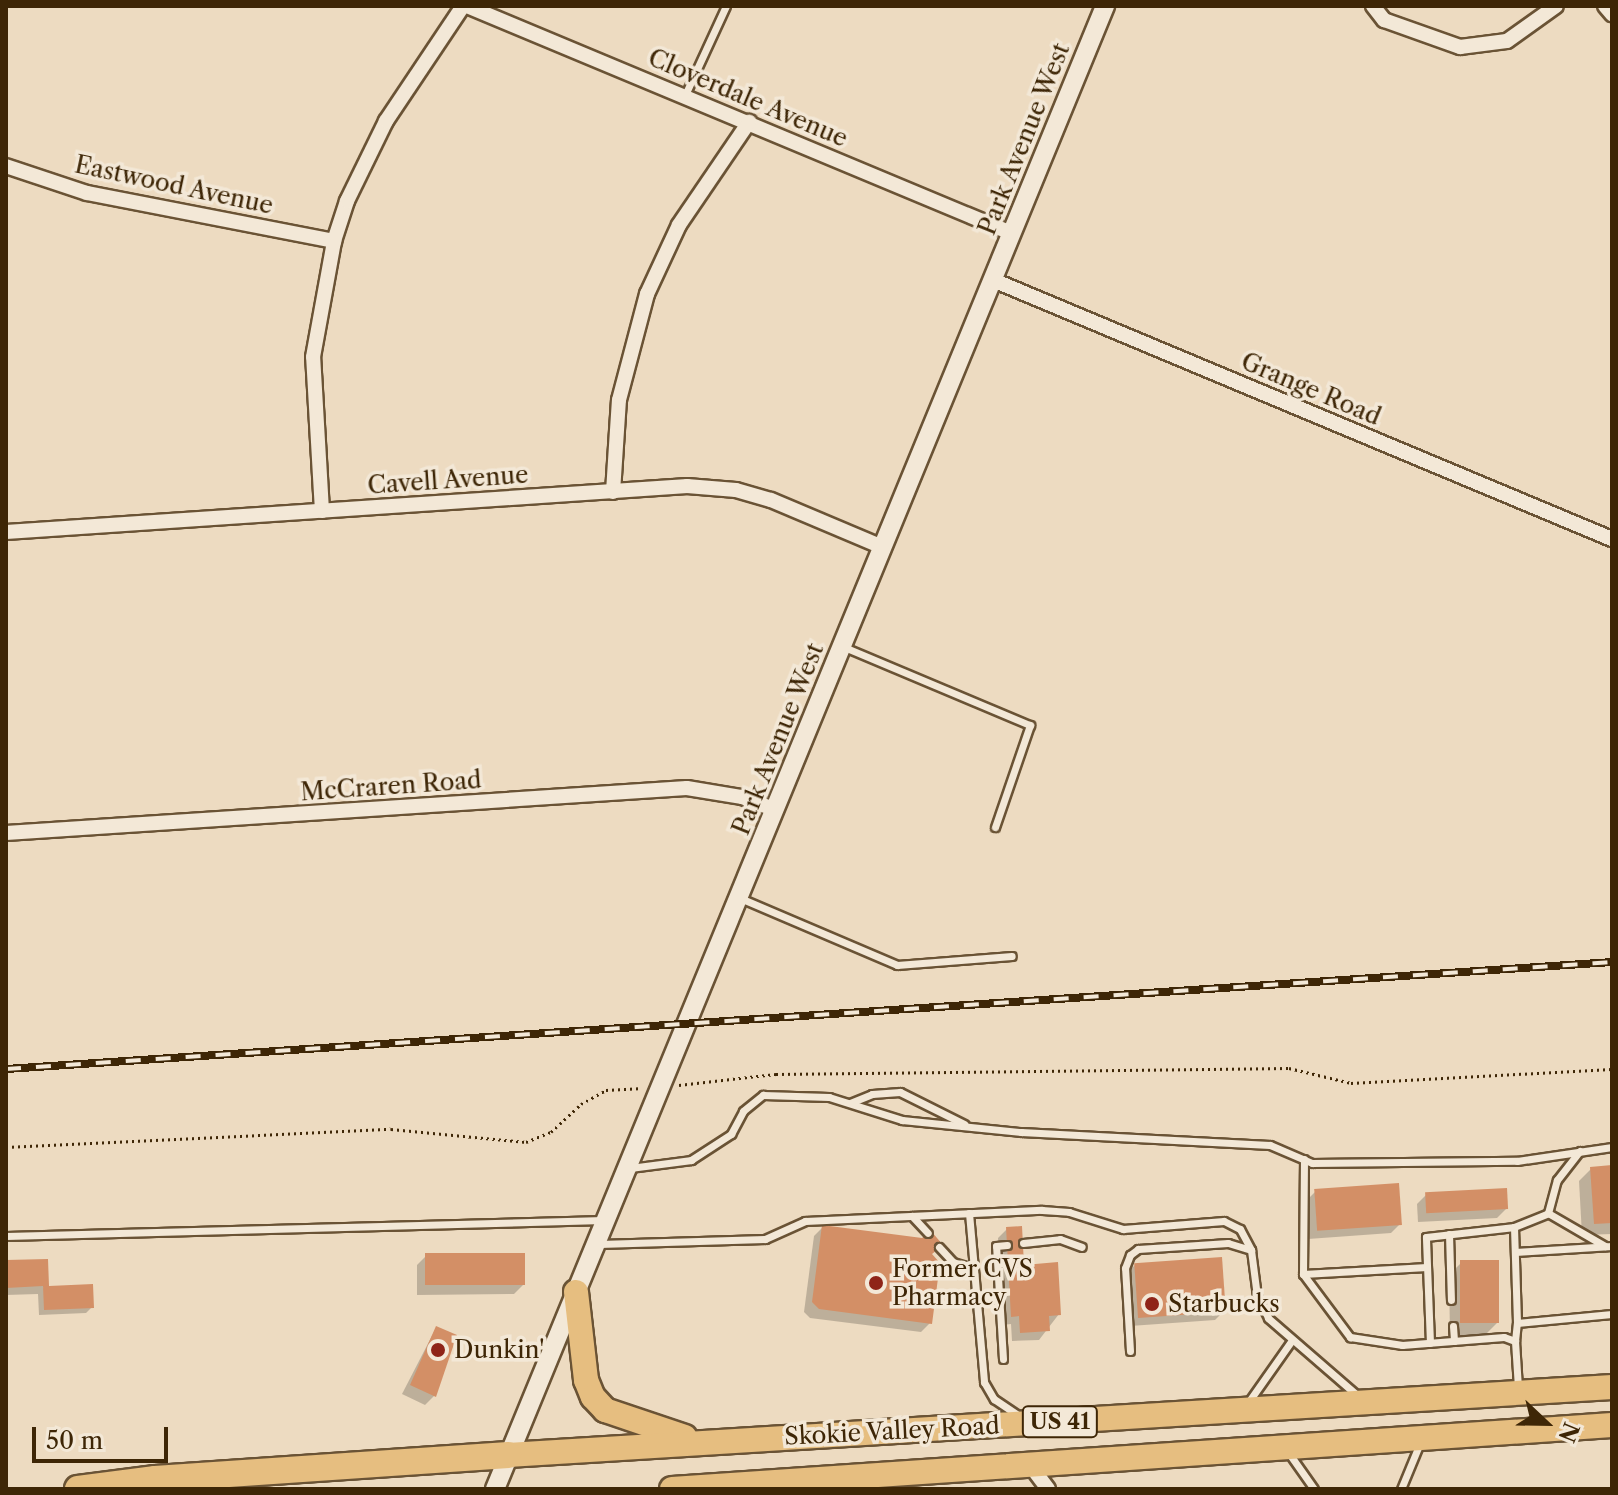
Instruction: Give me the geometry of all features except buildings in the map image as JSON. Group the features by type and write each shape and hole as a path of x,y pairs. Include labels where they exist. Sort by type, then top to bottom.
{"highway":[{"path":"576,1292 586,1380 593,1397 605,1410 632,1422 703,1442"},
{"name":"Skokie Valley Road","path":"508,1455 1612,1387"},
{"name":"Skokie Valley Road","path":"672,1489 1612,1425"},
{"name":"US 41","path":"78,1489 155,1479 508,1455"}],"street":[{"name":"Cloverdale Avenue","path":"465,6 1011,233"},
{"path":"322,511 313,357 334,241 347,201 386,121 465,6"},
{"name":"Park Avenue West","path":"495,1489 1105,6"},
{"path":"1373,6 1384,20 1460,47 1507,41 1556,6"},
{"path":"1605,6 1612,14"},
{"path":"613,492 619,400 647,294 679,225 749,122"},
{"name":"Eastwood Avenue","path":"6,166 87,193 334,241"},
{"name":"Grange Road","path":"993,280 1612,539"},
{"name":"Cavell Avenue","path":"6,532 687,486 736,490 882,547"},
{"name":"McCraren Road","path":"6,833 687,788 742,797 776,810"},
{"path":"1030,1465 1048,1489"}],"lane":[{"path":"685,95 726,6"},
{"path":"842,646 1030,725 995,827"},
{"path":"740,898 897,965 1012,956"},
{"path":"849,1103 872,1094 900,1092 969,1127"},
{"path":"628,1168 691,1160 731,1134 743,1111 763,1095 829,1097 902,1120 969,1127 1270,1145 1304,1159 1517,1161 1612,1147"},
{"path":"1548,1213 1557,1180 1580,1151"},
{"path":"1304,1159 1303,1274 1350,1337 1402,1345 1504,1337 1515,1341"},
{"path":"596,1244 774,1236 805,1221 969,1213 1069,1212 1123,1229 1224,1221 1240,1229 1251,1250 1257,1296 1268,1318 1333,1379 1369,1403"},
{"path":"969,1213 984,1382 994,1399 1031,1423"},
{"path":"1430,1343 1426,1237 1514,1227 1548,1213"},
{"path":"1548,1213 1609,1246"},
{"path":"912,1216 928,1233"},
{"path":"6,1236 606,1220"},
{"path":"1514,1227 1518,1393"},
{"path":"1449,1234 1451,1300"},
{"path":"1023,1243 1060,1239 1082,1247"},
{"path":"1130,1351 1125,1268 1130,1255 1138,1249 1228,1243 1251,1250"},
{"path":"1003,1359 996,1246 1007,1245"},
{"path":"1515,1252 1609,1246"},
{"path":"939,1247 953,1262 973,1268"},
{"path":"1303,1274 1427,1267"},
{"path":"1517,1323 1612,1314"},
{"path":"1453,1326 1454,1341"},
{"path":"1240,1411 1265,1384 1292,1340"},
{"path":"1401,1489 1422,1438"},
{"path":"1284,1447 1314,1489"}],"railway":[{"path":"6,1069 1612,962"}],"place":[{"name":"Former CVS Pharmacy","path":"876,1283"},
{"name":"Starbucks","path":"1152,1304"},
{"name":"Dunkin'","path":"438,1350"}]}
